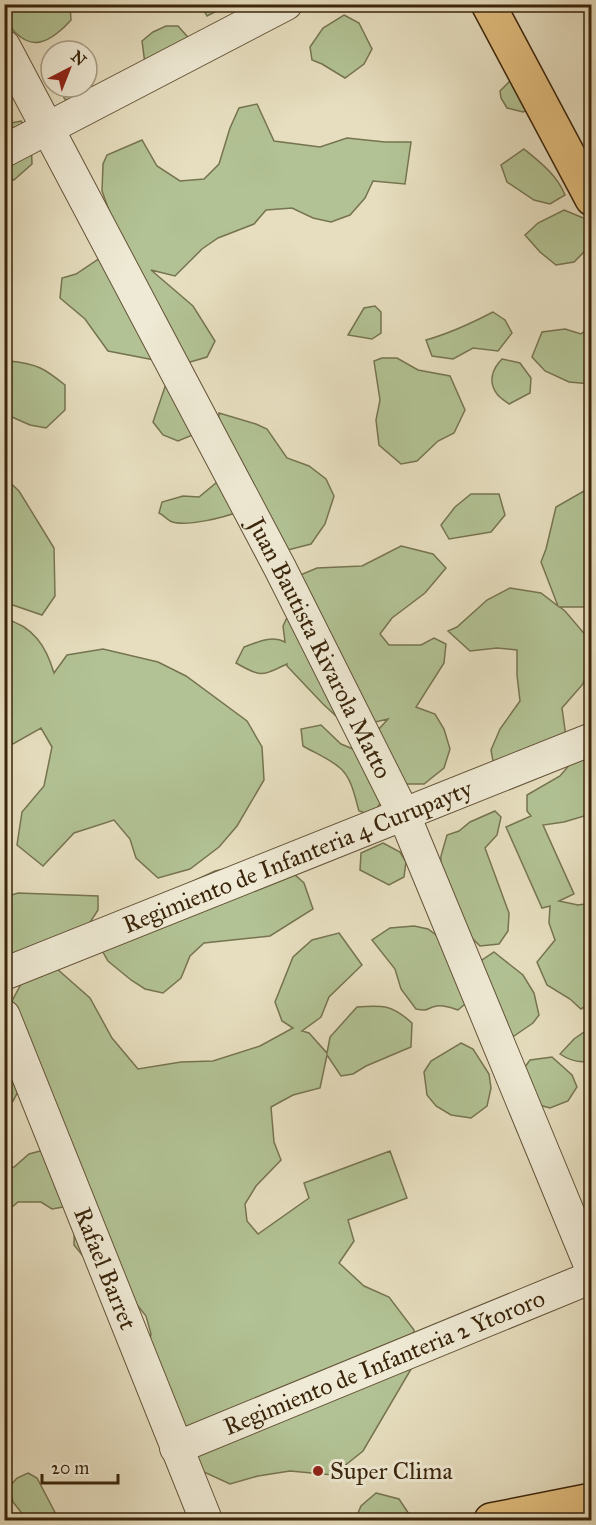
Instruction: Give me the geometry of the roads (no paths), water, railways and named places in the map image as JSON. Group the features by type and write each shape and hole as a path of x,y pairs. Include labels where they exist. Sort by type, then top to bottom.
{"main road":[{"path":"488,4 591,199"},
{"path":"491,1521 591,1500"}],"street":[{"path":"4,151 286,4"},
{"name":"Juan Bautista Rivarola Matto","path":"4,46 280,568 404,814 591,1270"},
{"name":"Regimiento de Infanteria 4 Curupayty","path":"4,974 591,739"},
{"name":"Rafael Barret","path":"4,1016 206,1521"},
{"name":"Regimiento de Infanteria 2 Ytororo","path":"176,1448 591,1278"}],"place":[{"name":"Super Clima","path":"318,1471"}]}
